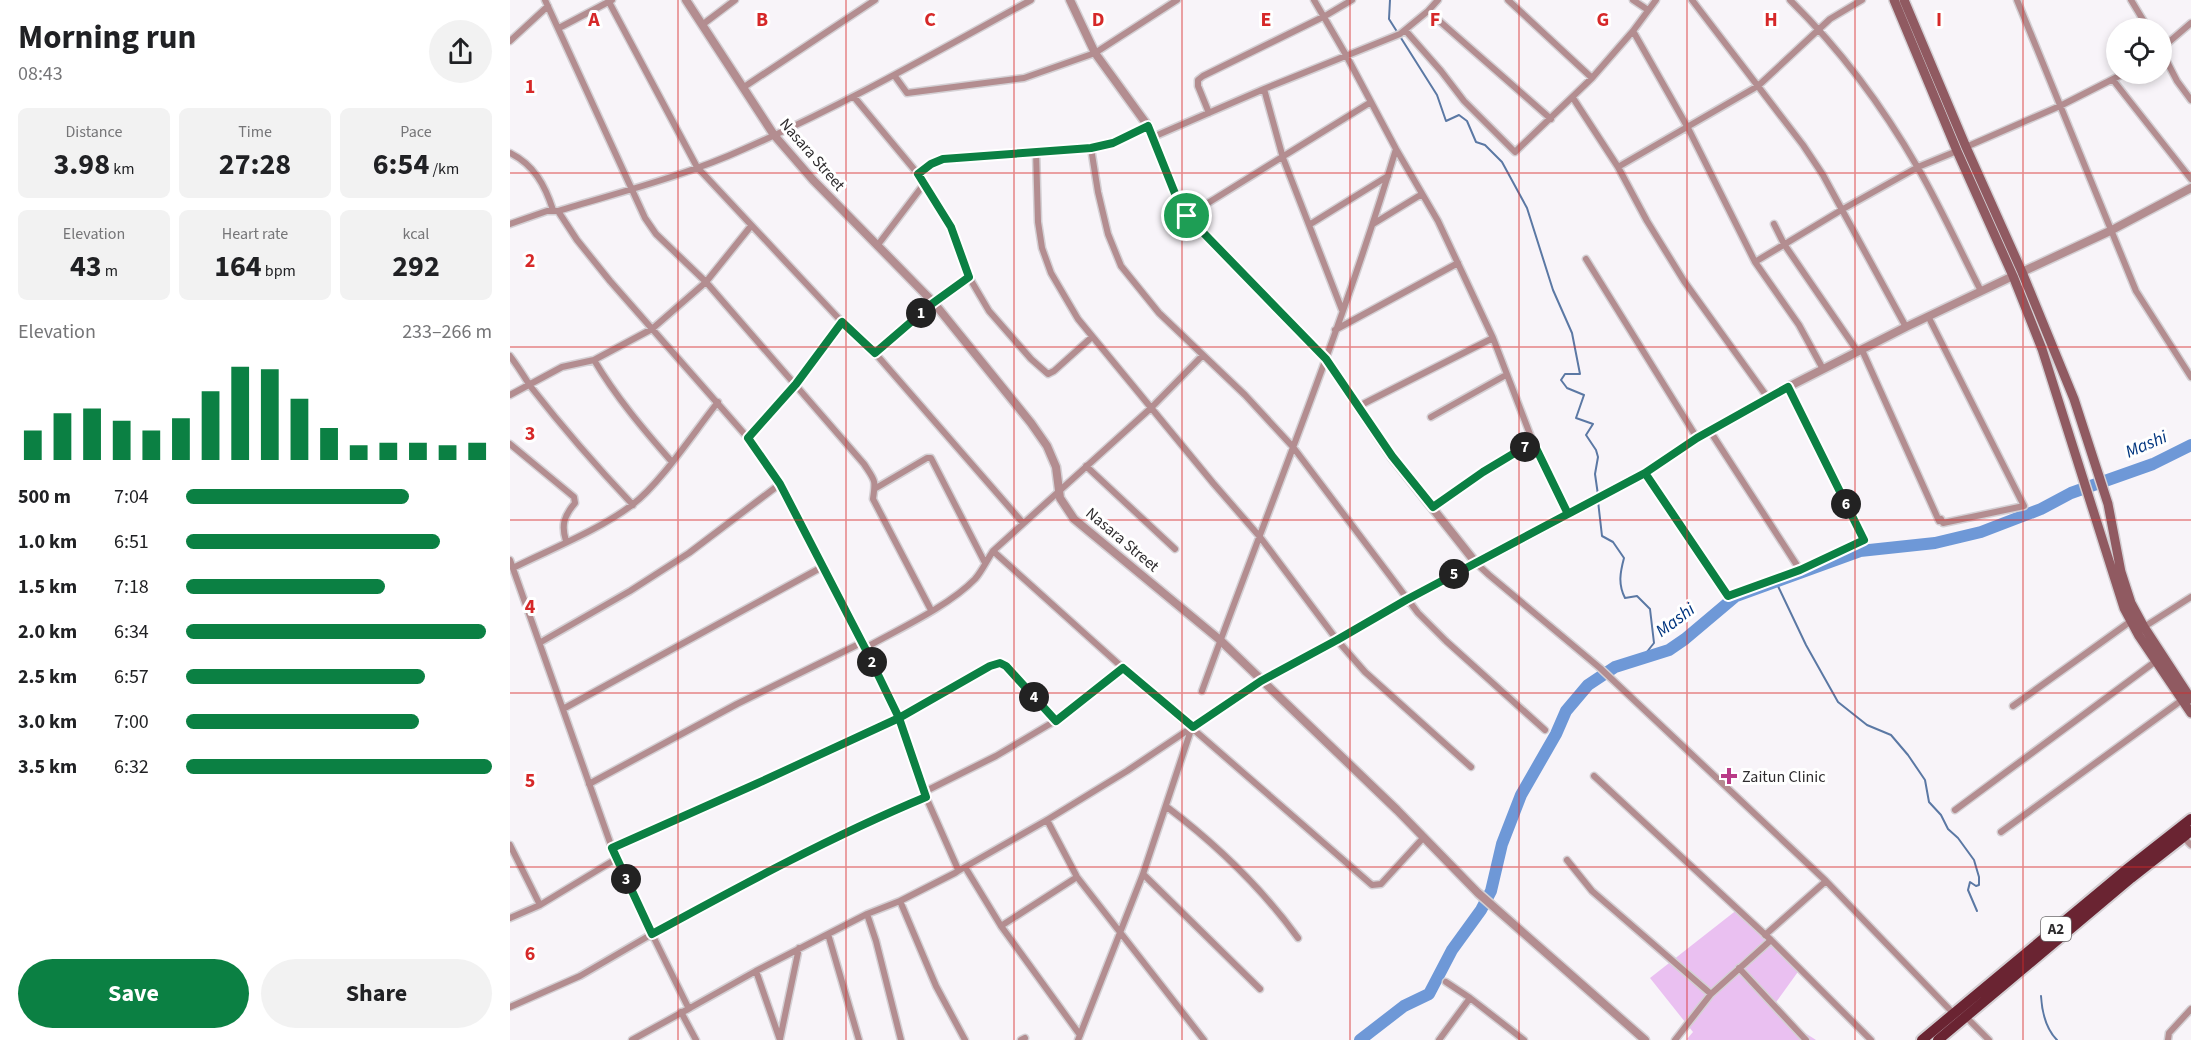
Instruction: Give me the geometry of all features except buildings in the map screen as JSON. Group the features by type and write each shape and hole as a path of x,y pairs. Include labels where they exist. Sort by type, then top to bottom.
{"highway":[{"name":"A2","path":"1922,1040 2191,819"},
{"name":"A2","path":"1938,1040 2187,834"}],"main road":[{"path":"1894,0 2074,399 2108,504 2121,572 2131,603 2188,697 2191,713"},
{"path":"1904,0 1962,149"},
{"path":"2018,274 2124,608 2156,661 2188,697"}],"street":[{"name":"Nasara Street","path":"686,0 774,135 813,180 933,303 1031,423 1047,446 1056,467 1058,491 1065,508 1074,519 1220,640 1496,909 1645,1040"},
{"path":"702,25 735,0"},
{"path":"744,87 875,0"},
{"path":"510,224 632,188 744,150 854,97 1031,0"},
{"path":"1070,0 1095,53 1148,126 1178,201 1187,216 1326,359 1392,456 1476,563 1600,668 1614,684 1826,881 1954,1014"},
{"path":"894,75 907,93 1024,78 1095,53 1177,0"},
{"path":"1314,0 1325,16 1458,262 1493,338 1533,442 1568,514"},
{"path":"1209,113 1198,86 1198,80 1352,0"},
{"path":"1153,137 1405,30 1438,0"},
{"path":"1508,0 1592,78"},
{"path":"1633,0 1648,10"},
{"path":"1405,30 1464,101 1513,152 1517,152 1592,78 1633,31 1656,0"},
{"path":"1692,0 1803,145 1843,209 1906,327"},
{"path":"1790,0 1845,60 1918,167 1981,291"},
{"path":"1618,167 1758,86 1819,29 1849,6 1862,0"},
{"path":"2017,0 2136,291 2191,376"},
{"path":"2131,0 2142,18"},
{"path":"559,28 611,1 697,167 842,322 875,353 1023,523"},
{"path":"510,41 547,3 645,218 656,234 706,282 864,464 876,481 873,499 931,610"},
{"path":"1428,11 1551,119"},
{"path":"2172,41 2191,23"},
{"path":"1633,31 1688,128 1755,262 1799,325 1823,369"},
{"path":"2172,71 2191,100"},
{"path":"1755,262 1918,167 2060,106 2106,83"},
{"path":"2116,84 2191,179"},
{"path":"1264,88 1283,158 1342,310"},
{"path":"854,97 918,174 951,227 969,277 988,311 1044,373 1054,371 1092,337"},
{"path":"1573,98 1618,167 1647,221 1684,281 1768,398"},
{"path":"1187,216 1371,102"},
{"path":"918,174 931,164 943,159 1091,148 1113,143 1148,126"},
{"path":"1091,148 1108,234 1121,266 1159,312 1245,395 1293,447 1406,600 1446,641 1545,730"},
{"path":"1202,691 1326,359 1373,224 1396,149"},
{"path":"1036,151 1038,222 1042,248 1051,273 1078,319 1260,537 1337,640 1365,672 1471,767"},
{"path":"510,153 533,170 556,210 577,240 748,438 780,484 824,566 899,718 926,794 958,871"},
{"path":"1309,225 1388,176"},
{"path":"877,246 924,184"},
{"path":"632,1040 799,948 958,871 1127,771 1261,681 1406,600 1604,496 1645,473 1697,438 1788,387 1928,316 2110,231 2191,188"},
{"path":"1373,224 1422,194"},
{"path":"1774,224 1784,244 1860,351 1939,521 1941,519 1943,524 2024,506 1928,316"},
{"path":"510,395 562,366 594,360 652,329 706,282 751,226"},
{"path":"1586,259 1697,438"},
{"path":"1335,330 1458,262"},
{"path":"875,353 933,303 969,277"},
{"path":"748,438 796,384 842,322"},
{"path":"1359,406 1493,338"},
{"path":"589,784 737,704 864,645 931,610 966,588 977,576 993,551 1151,408 1203,355"},
{"path":"510,356 529,384 599,470 633,505"},
{"path":"594,360 609,386 636,422 672,462"},
{"path":"1431,417 1506,375"},
{"path":"1645,473 1728,596 1800,570 1864,540 1788,387"},
{"path":"513,568 633,505 672,462 718,402"},
{"path":"1710,431 1800,570"},
{"path":"1433,507 1483,472 1533,442"},
{"path":"510,444 574,497 576,503 563,522 566,541"},
{"path":"876,488 927,458 931,458 985,563"},
{"path":"1086,466 1175,549"},
{"path":"541,642 630,591 689,552 780,484"},
{"path":"993,551 1123,668 1372,885 1381,884 1424,837"},
{"path":"510,560 541,642 616,859 690,1008"},
{"path":"563,710 824,566"},
{"path":"2144,627 2191,597"},
{"path":"2013,706 2131,621"},
{"path":"1954,810 2156,661"},
{"path":"612,848 899,718 990,666 1000,663 1006,666 1056,721"},
{"path":"510,1007 580,976 652,934 825,842 926,794 996,756 1056,721 1123,668"},
{"path":"2001,832 2188,697"},
{"path":"1079,1037 1143,874 1193,727"},
{"path":"1594,776 1768,938 1871,1040"},
{"path":"1167,807 1196,828 1235,865 1274,905 1298,938"},
{"path":"1047,820 1077,877 1204,1040"},
{"path":"2187,834 2191,846"},
{"path":"510,845 540,905"},
{"path":"510,918 540,905 616,859"},
{"path":"1567,860 1592,891 1711,994"},
{"path":"965,867 1001,926 1079,1037"},
{"path":"1143,874 1260,989"},
{"path":"1001,926 1077,877"},
{"path":"1675,1040 1711,994 1826,881"},
{"path":"900,901 936,986 964,1040"},
{"path":"867,914 901,1040"},
{"path":"828,933 859,1040"},
{"path":"780,1040 799,948"},
{"path":"1739,968 1806,1040"},
{"path":"756,971 780,1040"},
{"path":"1446,982 1524,1040"},
{"path":"1439,1040 1470,998"},
{"path":"2168,1040 2169,1033 2191,1009"},
{"path":"681,1012 696,1040"},
{"path":"1966,1017 1989,1040"}],"shaded area":[{"path":"1738,909 1800,969 1774,1005 1785,1020 1816,1040 1689,1040 1687,1039 1693,1032 1650,978"}],"waterway":[{"path":"1390,0 1389,19 1437,95 1446,121 1459,115 1467,121 1476,142 1485,145 1502,162 1527,208 1553,290 1572,333 1580,374 1565,374 1561,380 1567,388 1584,395 1576,418 1593,424 1586,435 1598,457 1595,474 1598,495"},
{"name":"Mashi","path":"1360,1040 1404,1006 1429,994 1452,950 1481,910 1491,891 1502,844 1521,795 1556,734 1566,711 1588,685 1615,667 1669,650 1736,596 1860,551 1935,543 1981,532 2041,509 2071,493 2153,464 2191,445"},
{"path":"1598,501 1602,536 1613,542 1624,558 1620,578 1625,598 1637,596 1650,609 1654,643 1642,658"},
{"path":"1776,582 1806,645 1838,702 1867,725 1891,735 1925,780 1929,802 1974,860 1979,885 1976,886 1970,882 1968,890 1977,911"},
{"path":"2041,996 2045,1020 2057,1040"}],"place":[{"name":"Zaitun Clinic","path":"1729,776"}],"route":[{"path":"1187,216 1178,201 1148,126 1113,143 1091,148 943,159 931,164 918,174 951,227 969,277 933,303 875,353 842,322 796,384 748,438 780,484 865,648 899,718 926,790 926,797 825,842 652,934 612,848 899,718 990,666 1000,663 1006,666 1056,721 1123,668 1193,727 1261,681 1406,600 1604,496 1645,473 1697,438 1788,387 1864,540 1800,570 1728,596 1645,473 1568,514 1533,442 1483,472 1433,507 1392,456 1326,359 1187,216"}]}
